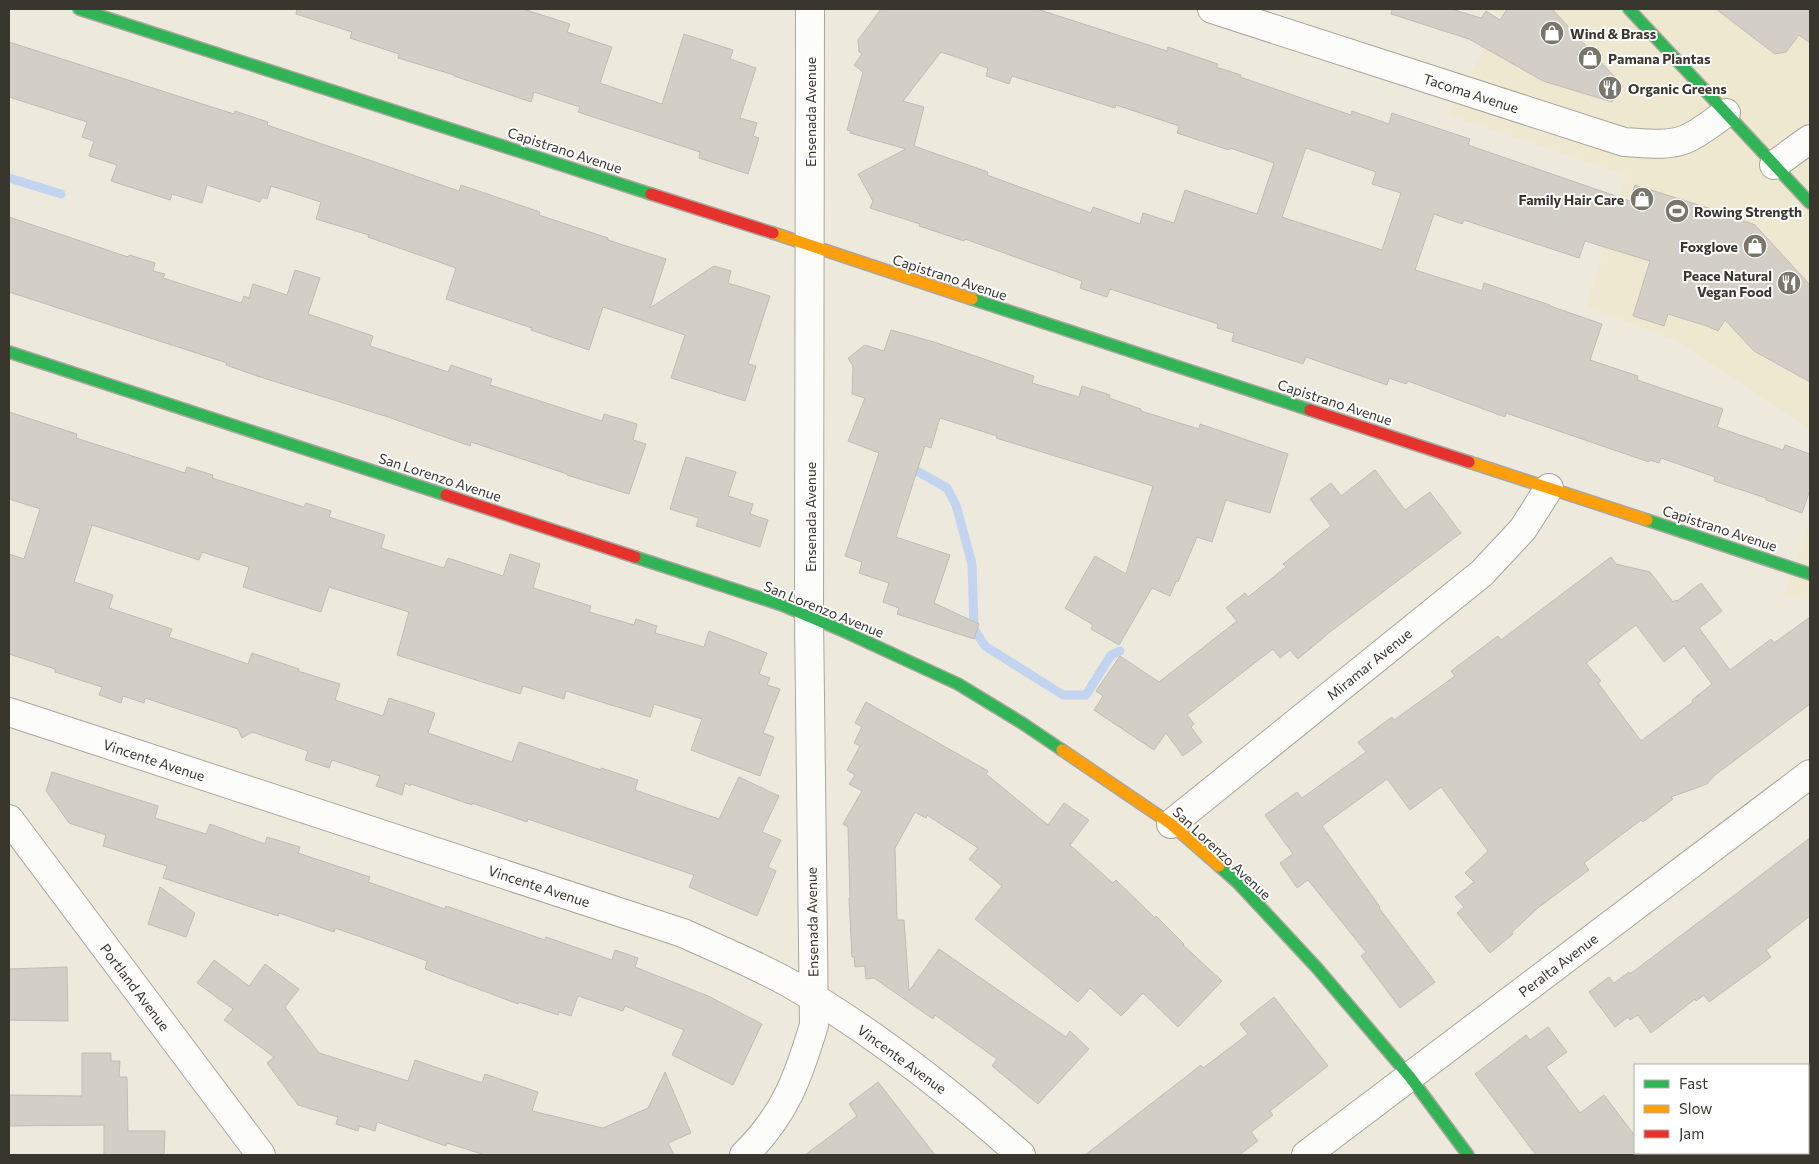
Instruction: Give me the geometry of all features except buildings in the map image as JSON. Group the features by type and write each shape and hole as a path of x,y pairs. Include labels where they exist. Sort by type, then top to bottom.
{"street":[{"name":"Capistrano Avenue","path":"80,9 1810,574"},
{"name":"Ensenada Avenue","path":"744,1155 775,1119 791,1093 814,1025 809,617 810,9"},
{"name":"Tacoma Avenue","path":"1212,9 1624,142 1659,144 1676,142 1687,138 1726,114"},
{"path":"1629,9 1810,203"},
{"path":"1774,165 1810,139"},
{"name":"San Lorenzo Avenue","path":"9,352 772,602 841,630 958,684 1030,728 1171,824 1238,884 1304,954 1410,1077 1468,1155"},
{"name":"Miramar Avenue","path":"1171,824 1482,574 1523,528 1548,488"},
{"name":"Vincente Avenue","path":"9,712 682,933 787,982 813,997 894,1052 967,1107 1021,1155"},
{"name":"Peralta Avenue","path":"1306,1155 1810,774"},
{"name":"Portland Avenue","path":"9,819 261,1155"}],"shaded area":[{"path":"1491,9 1810,9 1810,429 1677,341 1586,306 1626,175 1448,115 1502,16"},
{"path":"1810,523 1810,602 1784,594"}],"waterway":[{"path":"9,178 61,194"},
{"path":"907,467 947,488 956,505 972,564 974,629 985,646 1063,695 1086,695 1111,655 1120,651"}],"traffic: fast":[{"path":"79,9 651,194"},
{"path":"1629,9 1810,203"},
{"path":"972,299 1310,410"},
{"path":"9,352 446,495"},
{"path":"1647,520 1810,574"},
{"path":"635,557 782,605 841,630 958,684 1062,750"},
{"path":"1219,866 1238,883 1317,968 1410,1077 1468,1155"}],"traffic: slow":[{"path":"773,233 972,299"},
{"path":"1469,462 1647,520"},
{"path":"1062,750 1171,824 1219,866"}],"traffic: jam":[{"path":"651,194 773,233"},
{"path":"1310,410 1469,462"},
{"path":"446,495 635,557"}],"place":[{"name":"Wind & Brass","path":"1552,33"},
{"name":"Pamana Plantas","path":"1590,58"},
{"name":"Organic Greens","path":"1610,88"},
{"name":"Family Hair Care","path":"1642,199"},
{"name":"Rowing Strength","path":"1677,211"},
{"name":"Foxglove","path":"1755,246"},
{"name":"Peace Natural Vegan Food","path":"1789,283"}]}
